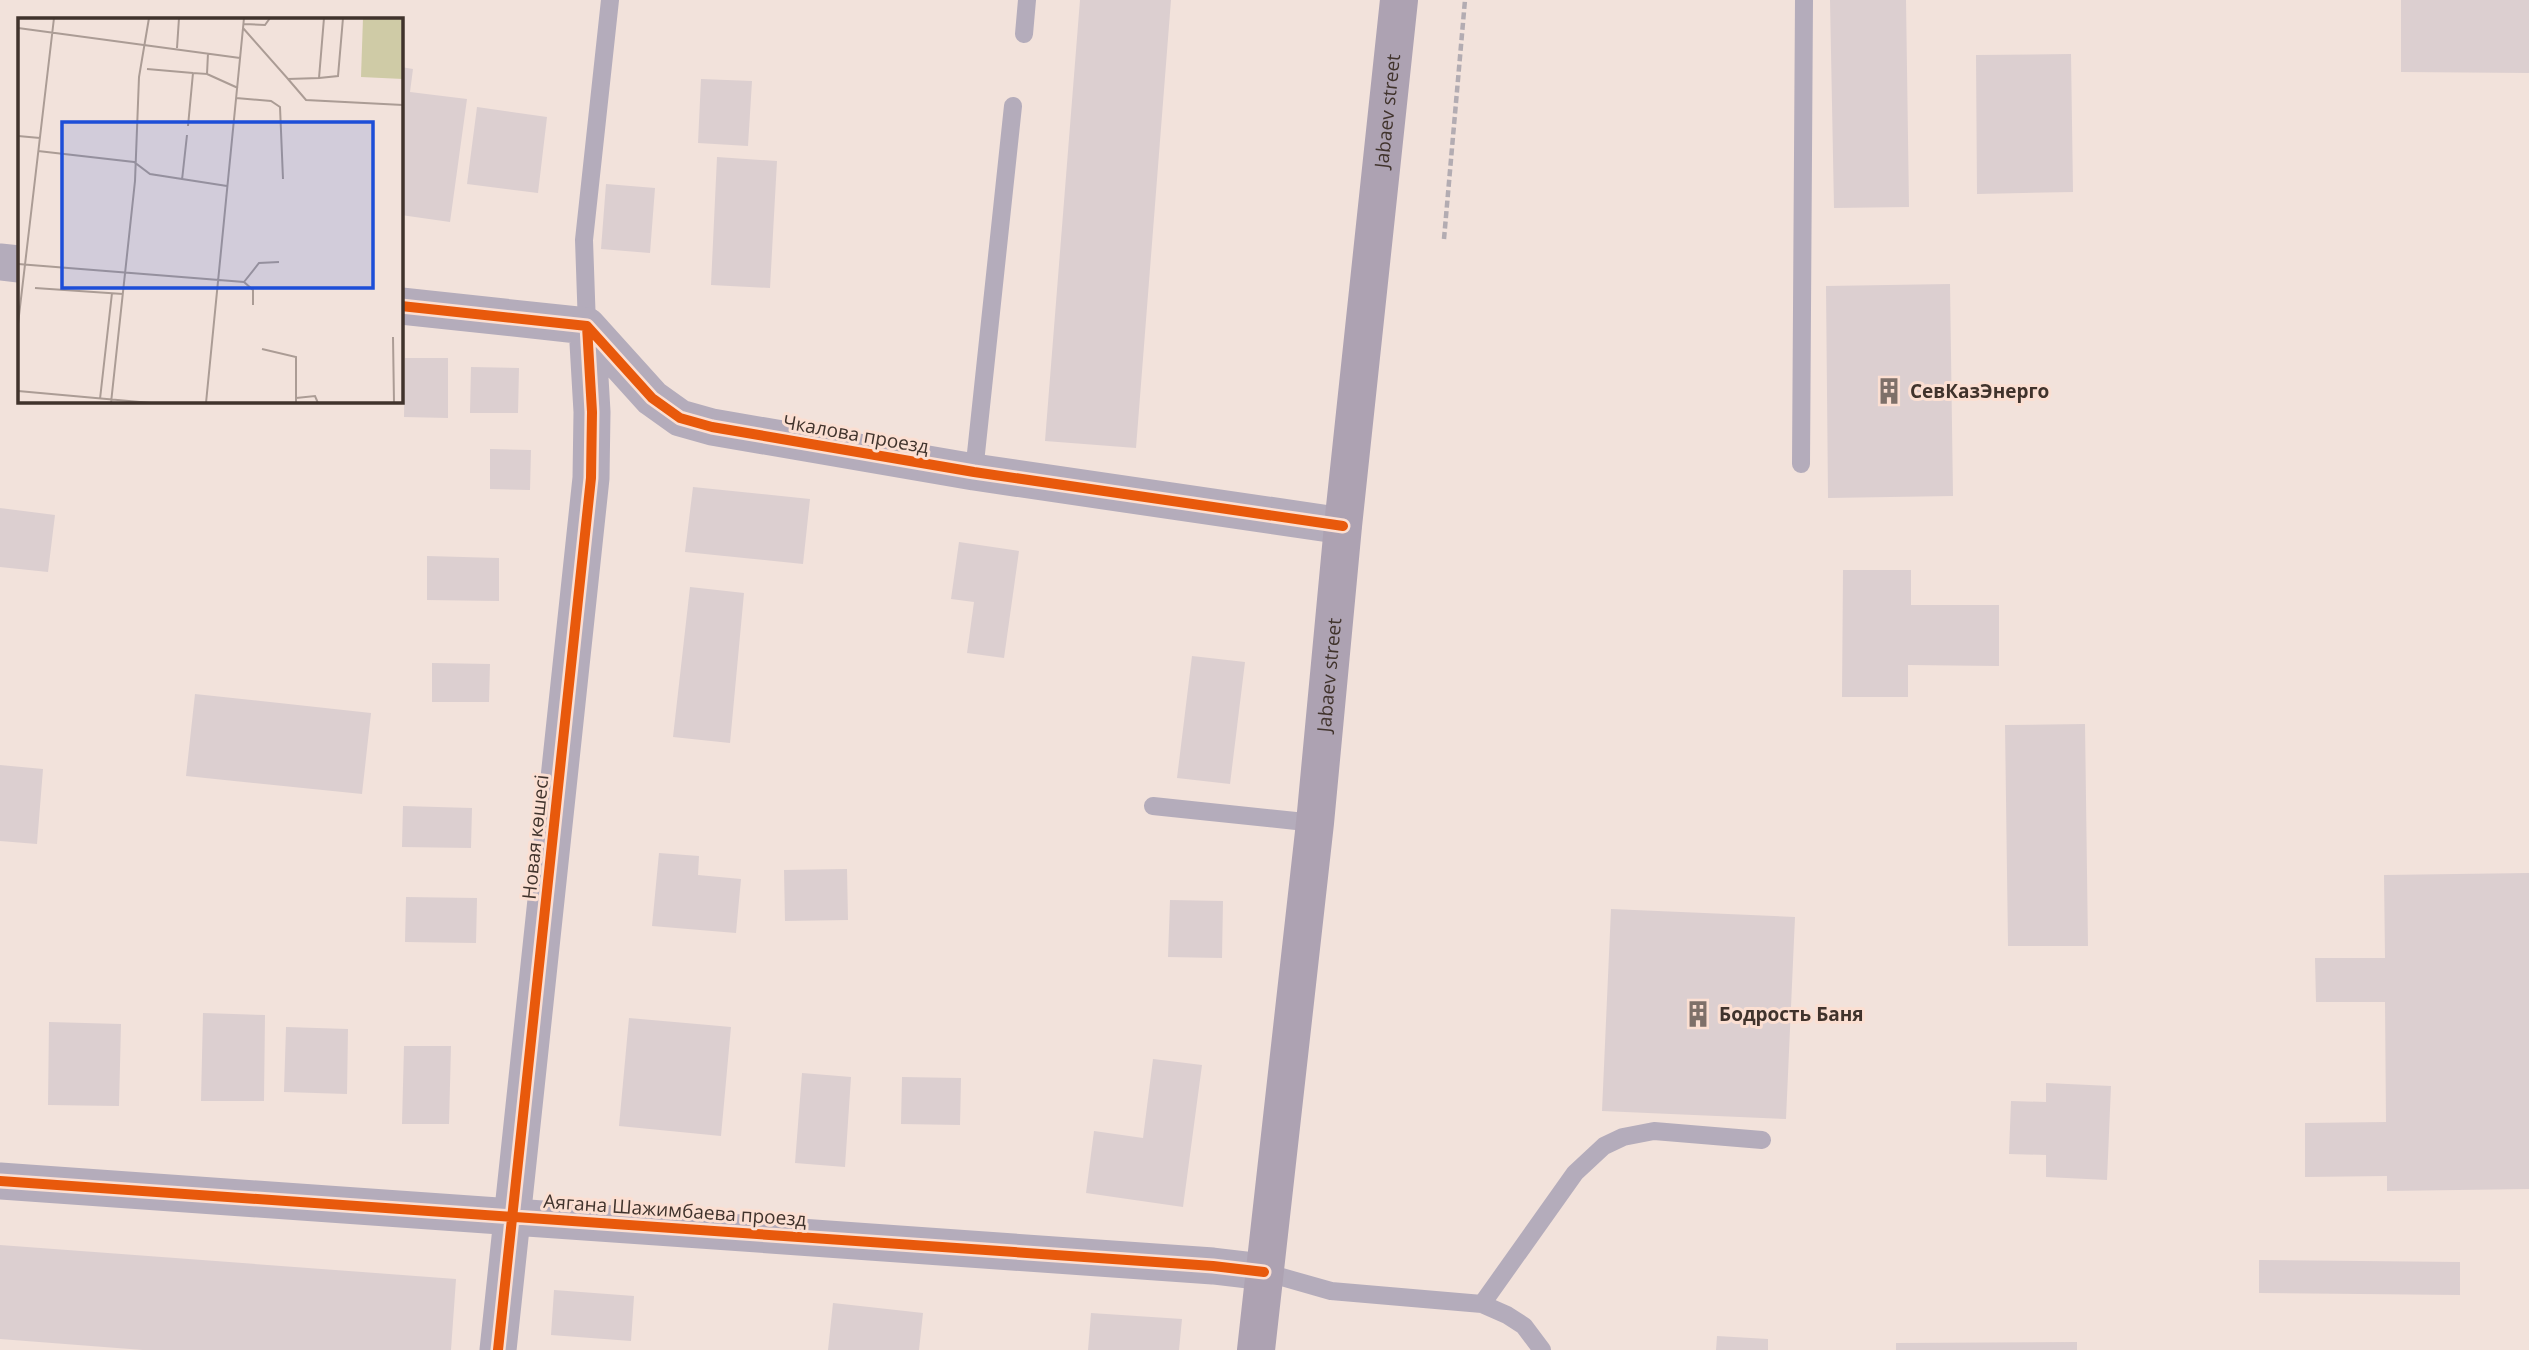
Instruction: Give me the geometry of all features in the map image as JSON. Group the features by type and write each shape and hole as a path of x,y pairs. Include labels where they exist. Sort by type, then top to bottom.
{"main road":[{"name":"Jabaev street","path":"1256,1350 1315,823 1343,526 1399,0"}],"street":[{"path":"0,262 18,264"},
{"path":"402,306 587,326"},
{"name":"Чкалова проезд","path":"587,326 652,398 680,418 712,427 974,472 1343,526"},
{"name":"Новая көшесі","path":"498,1350 591,478 592,412 587,326"},
{"name":"Аягана Шажимбаева проезд","path":"0,1181 1213,1266 1264,1272"}],"lane":[{"path":"587,326 584,240 610,0"},
{"path":"1024,34 1027,0"},
{"path":"1801,464 1804,0"},
{"path":"974,472 1013,106"},
{"path":"1153,806 1315,823"},
{"path":"1482,1304 1575,1173 1604,1146 1623,1137 1654,1131 1762,1140"},
{"path":"1264,1272 1331,1291 1482,1304 1524,1326 1542,1350"}],"path":[{"path":"1444,239 1465,0"}],"building":[{"path":"1080,0 1171,0 1136,448 1045,441"},
{"path":"1830,0 1906,0 1909,207 1834,208"},
{"path":"2401,0 2529,0 2529,73 2401,72"},
{"path":"2071,54 2073,192 1977,194 1976,55"},
{"path":"402,67 413,69 410,92 467,99 450,222 402,215"},
{"path":"701,79 752,81 748,146 698,143"},
{"path":"477,107 547,117 538,193 467,184"},
{"path":"717,157 777,161 770,288 711,285"},
{"path":"606,184 655,188 650,253 601,249"},
{"name":"СевКазЭнерго","path":"1950,284 1953,496 1828,498 1826,286"},
{"path":"405,358 448,358 448,418 404,417"},
{"path":"471,367 519,368 518,413 470,413"},
{"path":"490,449 531,450 530,490 490,489"},
{"path":"693,487 810,499 803,564 685,552"},
{"path":"0,508 55,515 48,572 0,567"},
{"path":"959,542 1019,551 1004,658 967,653 974,602 951,599"},
{"path":"427,556 499,558 499,601 427,600"},
{"path":"1843,570 1911,570 1911,605 1999,605 1999,666 1908,665 1908,697 1842,697"},
{"path":"690,587 744,593 730,743 673,737"},
{"path":"1192,656 1245,662 1230,784 1177,778"},
{"path":"432,663 490,664 489,702 432,702"},
{"path":"195,694 371,713 362,794 186,776"},
{"path":"2085,724 2088,946 2008,946 2005,725"},
{"path":"0,765 43,769 37,844 0,841"},
{"path":"403,806 472,808 471,848 402,847"},
{"path":"659,853 699,856 698,875 741,879 736,933 652,926"},
{"path":"847,869 848,920 785,921 784,870"},
{"path":"2529,873 2529,1189 2387,1191 2387,1176 2305,1177 2305,1123 2386,1122 2385,1002 2316,1002 2315,958 2385,958 2384,875"},
{"path":"406,897 477,898 476,943 405,942"},
{"path":"1170,900 1223,901 1222,958 1168,957"},
{"name":"Бодрость Баня","path":"1611,909 1795,917 1786,1119 1602,1111"},
{"path":"203,1013 265,1015 264,1101 201,1101"},
{"path":"629,1018 731,1027 721,1136 619,1126"},
{"path":"49,1022 121,1024 119,1106 48,1105"},
{"path":"286,1027 348,1029 347,1094 284,1092"},
{"path":"404,1046 451,1046 449,1124 402,1124"},
{"path":"1153,1059 1202,1065 1183,1207 1086,1193 1094,1131 1143,1138"},
{"path":"802,1073 851,1077 845,1167 795,1163"},
{"path":"902,1077 961,1078 960,1125 901,1124"},
{"path":"2046,1083 2111,1086 2107,1180 2046,1177 2046,1155 2009,1154 2011,1101 2046,1102"},
{"path":"0,1245 456,1279 451,1350 143,1350 0,1339"},
{"path":"2259,1260 2460,1262 2460,1295 2259,1293"},
{"path":"554,1290 634,1296 631,1341 551,1335"},
{"path":"833,1303 923,1313 919,1350 828,1350"},
{"path":"1091,1313 1182,1319 1179,1350 1088,1350"},
{"path":"1717,1336 1768,1339 1768,1350 1716,1350"},
{"path":"2077,1342 2077,1350 1896,1350 1896,1343"}],"cycle path":[{"path":"402,306 587,326 652,398 680,418 712,427 974,472 1343,526"},
{"path":"498,1350 591,478 592,412 587,326"},
{"path":"0,1181 1213,1266 1264,1272"}],"place":[{"name":"СевКазЭнерго","path":"1889,391"},
{"name":"Бодрость Баня","path":"1698,1014"}]}
